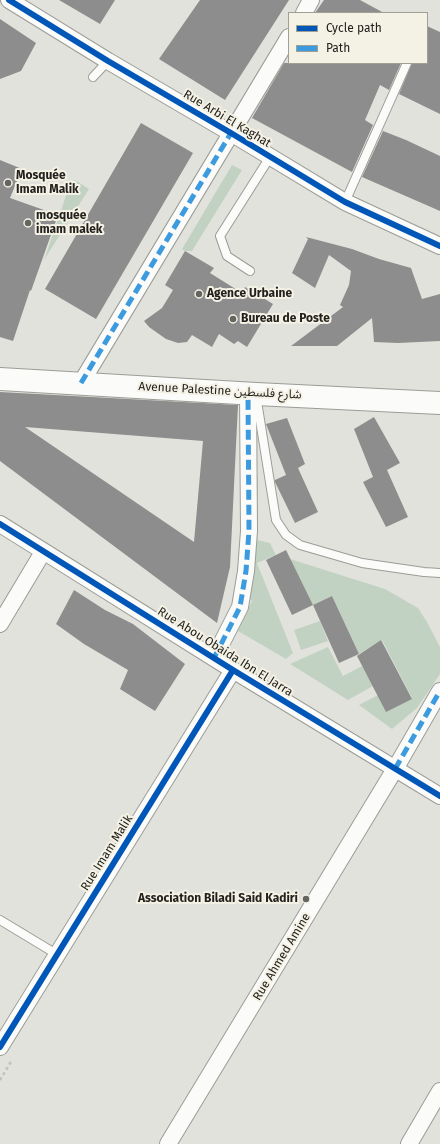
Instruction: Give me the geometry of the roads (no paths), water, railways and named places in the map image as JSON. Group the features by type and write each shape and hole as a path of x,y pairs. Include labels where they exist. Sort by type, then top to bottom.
{"street":[{"name":"Rue Arbi El Kaghat","path":"10,0 108,61 231,133 344,202 440,246"},
{"path":"305,12 311,0"},
{"path":"80,383 288,39"},
{"name":"Avenue Palestine شارع فلسطين","path":"0,379 252,394 440,403"},
{"path":"214,658 240,607 246,571 252,394"},
{"name":"Rue Abou Obaida Ibn El Jarra","path":"0,524 233,670 440,796"},
{"path":"0,624 44,552"},
{"name":"Rue Imam Malik","path":"0,1047 233,670"},
{"name":"Rue Ahmed Amine","path":"168,1144 395,769 440,691"},
{"path":"408,1144 440,1091"}],"lane":[{"path":"93,77 108,61"},
{"path":"344,202 407,64"},
{"path":"250,271 227,256 220,236 270,157"},
{"path":"252,394 276,520 286,536 300,545 362,562 424,572 440,573"},
{"path":"0,920 58,955"}],"place":[{"name":"Mosquée Imam Malik","path":"8,183"},
{"name":"mosquée imam malek","path":"28,223"},
{"name":"Agence Urbaine","path":"199,294"},
{"name":"Bureau de Poste","path":"233,319"},
{"name":"Association Biladi Said Kadiri","path":"306,899"}]}
